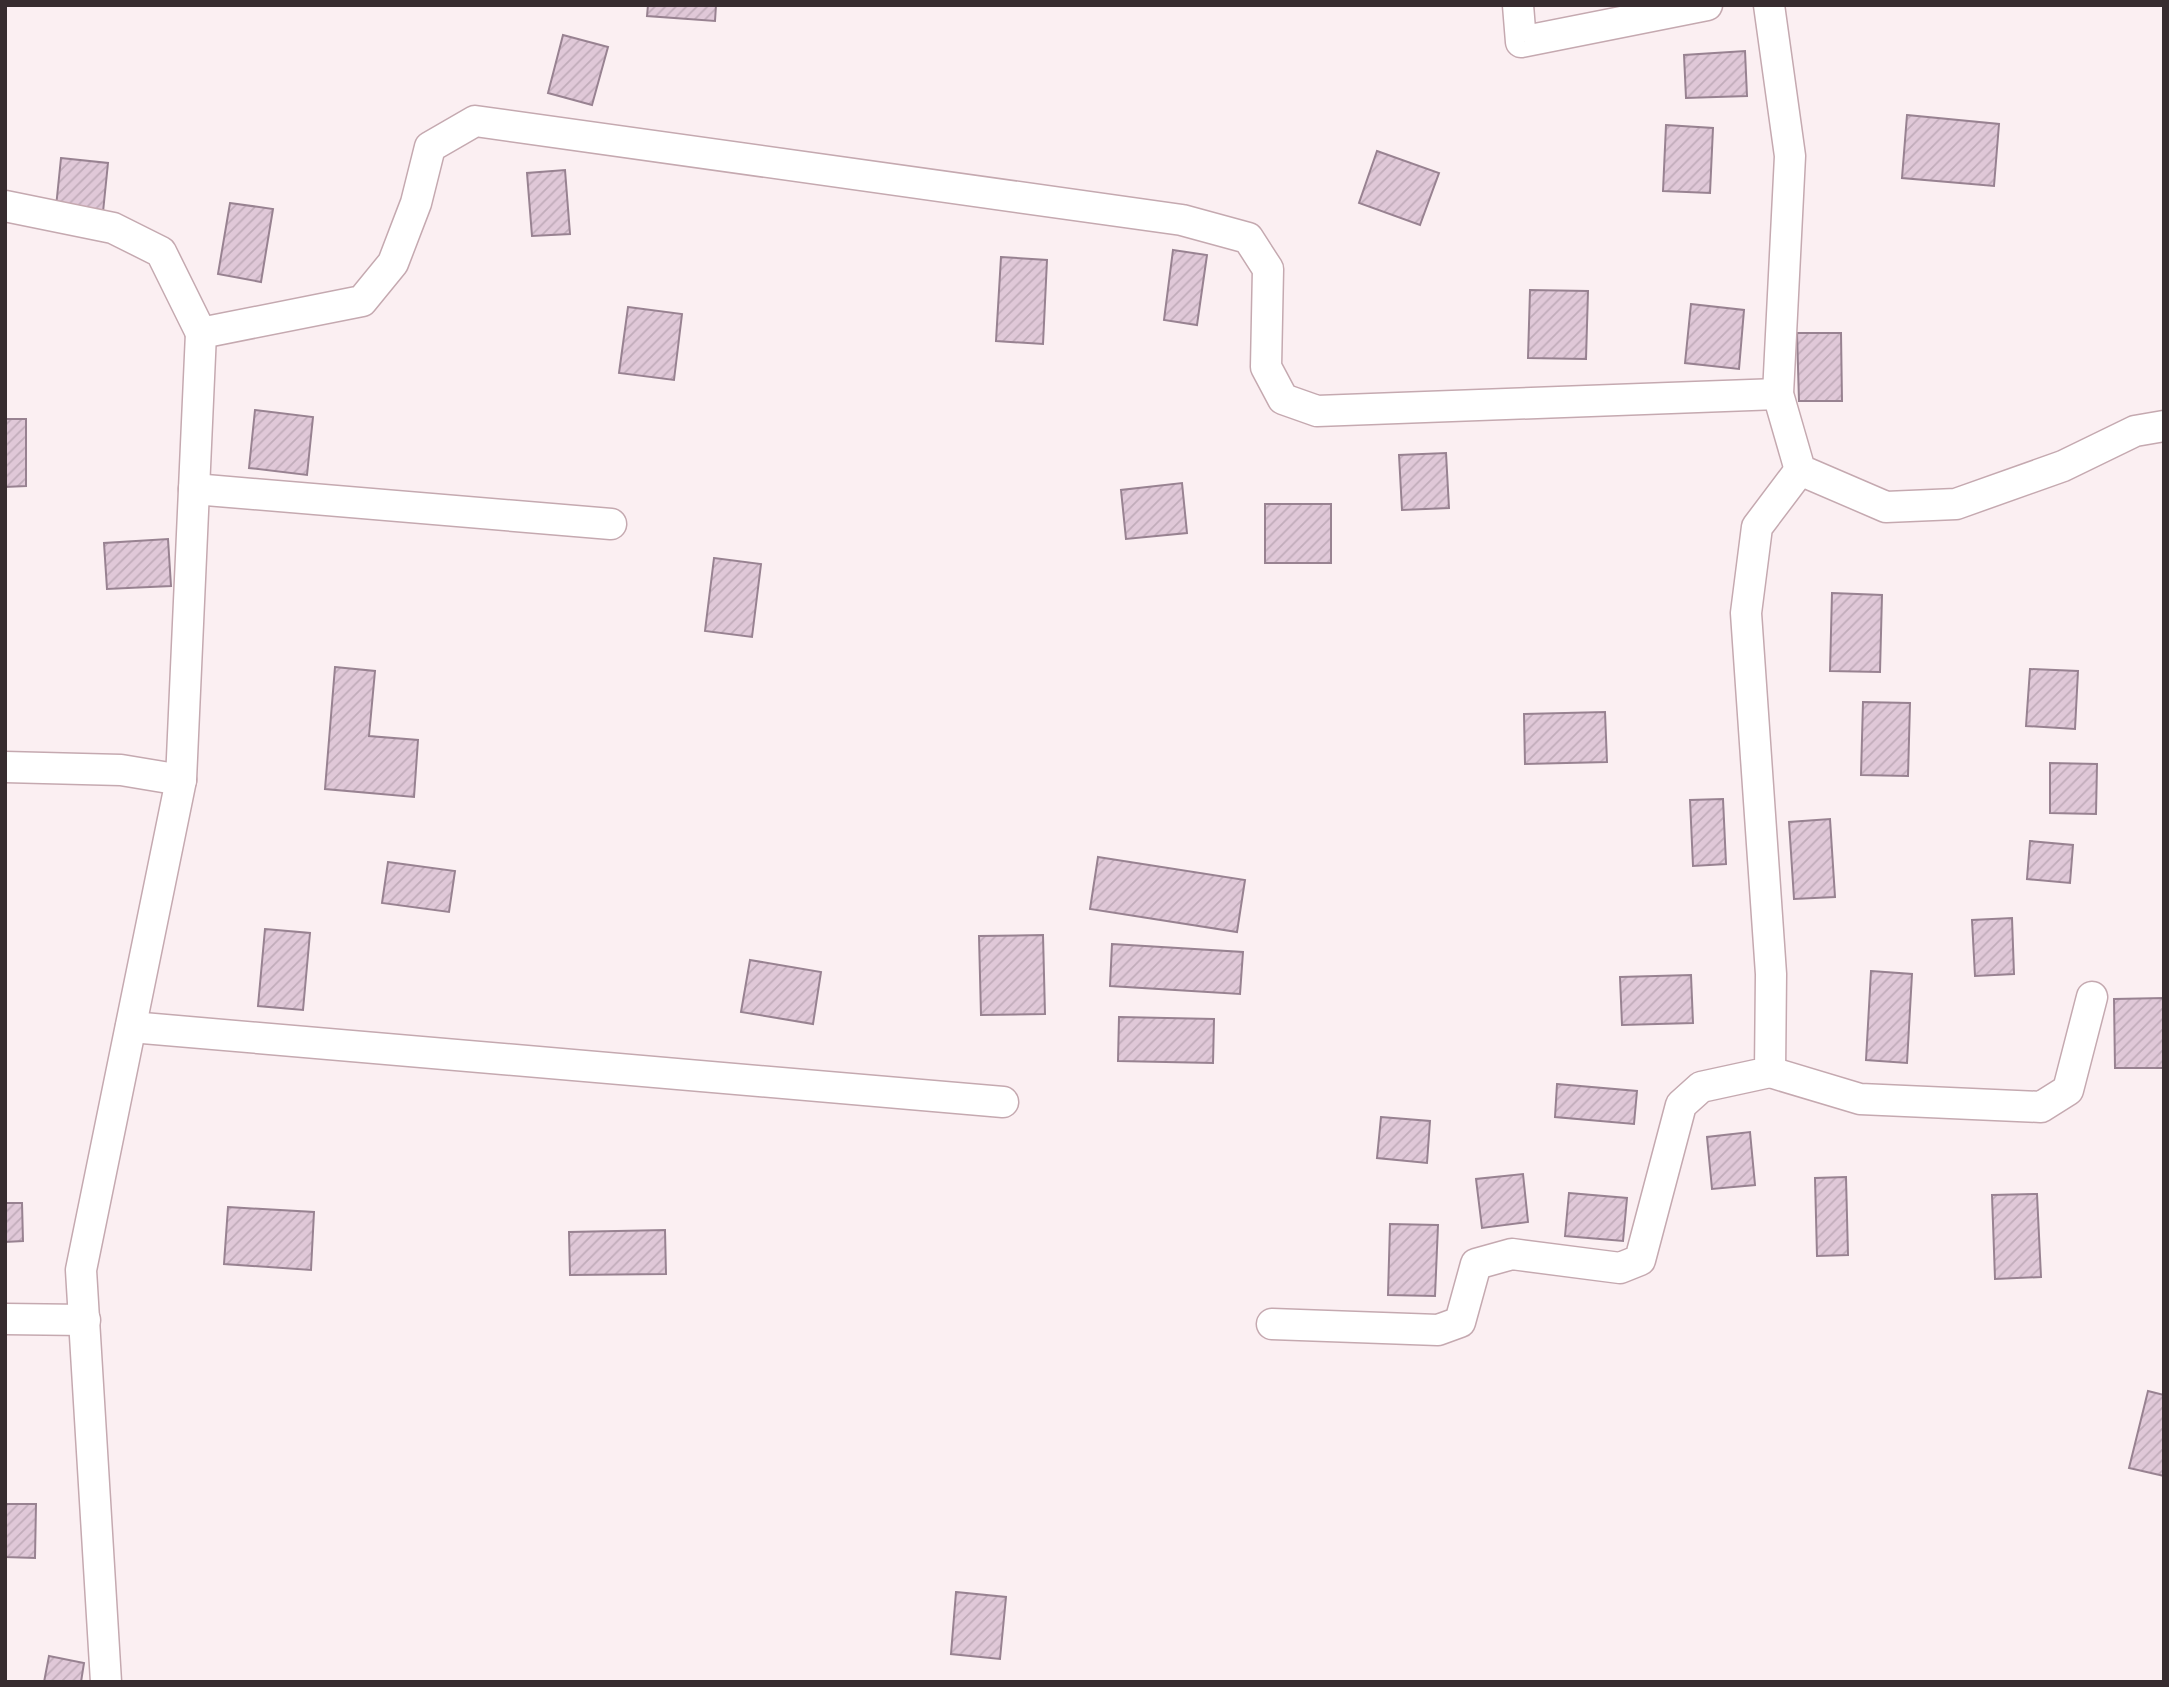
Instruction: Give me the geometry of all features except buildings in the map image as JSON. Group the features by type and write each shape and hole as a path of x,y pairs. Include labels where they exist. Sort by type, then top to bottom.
{"street":[{"path":"1518,5 1521,42 1707,5"},
{"path":"1769,5 1790,156 1778,394 1800,470"},
{"path":"201,332 362,301 393,263 416,203 430,148 475,121 1182,220 1248,237 1268,269 1266,367 1283,399 1317,411 1778,394"},
{"path":"5,206 113,228 161,252 201,332 181,780 81,1270 106,1682"},
{"path":"1800,470 1886,507 1956,505 2063,466 2135,431 2164,426"},
{"path":"1770,1072 1771,974 1746,613 1757,527 1800,470"},
{"path":"194,489 611,524"},
{"path":"5,767 121,770 181,780"},
{"path":"1272,1324 1438,1330 1460,1322 1476,1264 1512,1254 1620,1268 1640,1260 1681,1105 1701,1087 1770,1072 1860,1099 2041,1107 2068,1090 2092,997"},
{"path":"131,1027 1003,1102"},
{"path":"5,1319 85,1320"}]}
